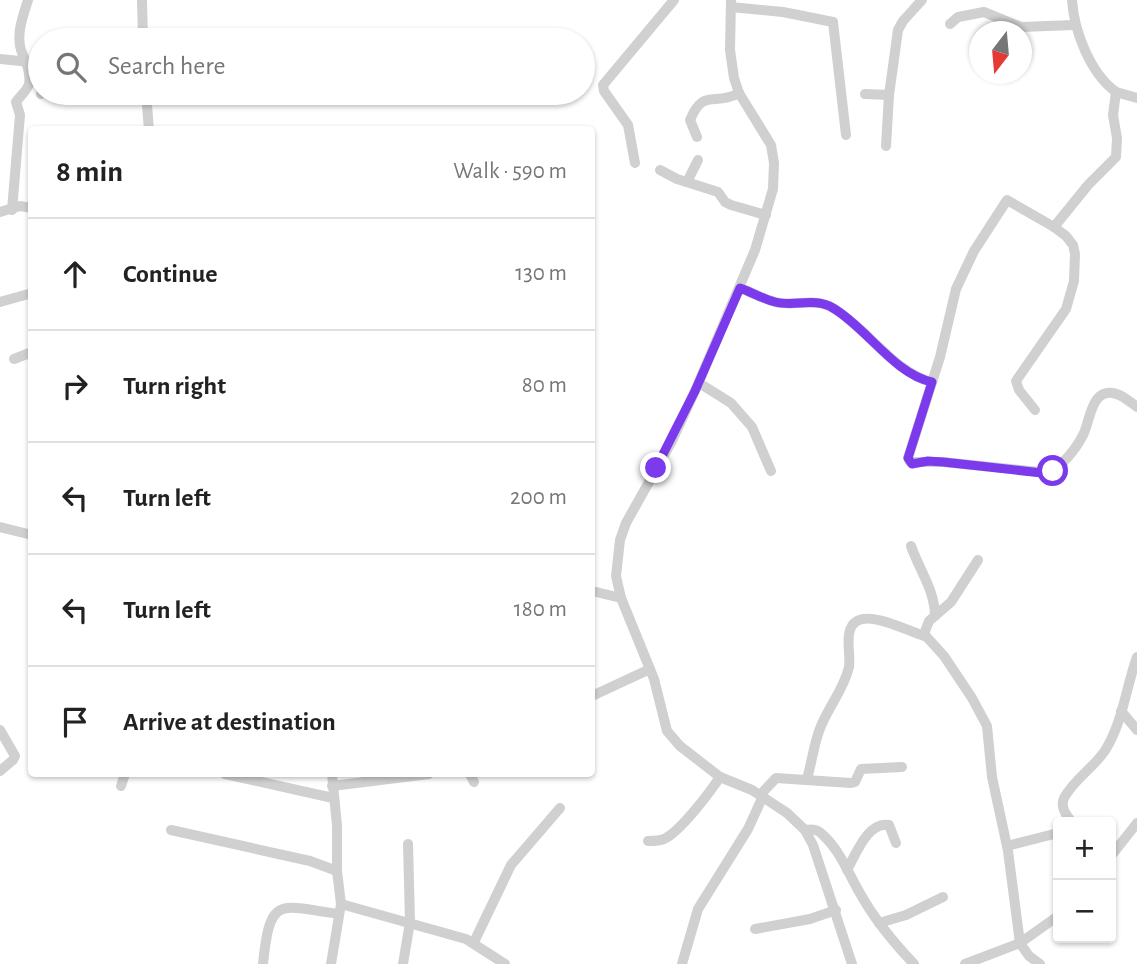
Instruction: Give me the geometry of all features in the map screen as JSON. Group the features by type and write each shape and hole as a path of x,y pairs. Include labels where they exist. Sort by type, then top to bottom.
{"street":[{"path":"12,210 20,115 16,102 28,85 27,62 19,41 22,17 29,0"},
{"path":"142,0 143,28"},
{"path":"635,163 628,125 604,91 603,85 674,0"},
{"path":"886,146 889,95 898,30 922,0"},
{"path":"981,0 985,12"},
{"path":"1072,0 1074,25 1090,60 1115,92 1137,98"},
{"path":"846,135 833,22 731,3 730,50 734,78 739,93 768,140 774,155 775,180 766,215 740,288 699,383 631,513 620,540 616,576 621,597 650,669 667,731 680,746 720,777 762,795 787,813 804,830 813,845 852,964"},
{"path":"950,23 958,17 985,12 1021,27 1074,25"},
{"path":"0,59 27,62"},
{"path":"1054,226 1115,158 1115,92"},
{"path":"698,137 690,120 697,105 705,99 727,99 739,93"},
{"path":"865,94 889,95"},
{"path":"147,105 149,126"},
{"path":"688,182 698,160"},
{"path":"660,170 718,192 725,202 731,205 766,215"},
{"path":"1035,411 1019,390 1016,381 1063,314 1074,281 1073,245 1054,226 1006,201 974,251 956,289 940,357 908,458 912,464 928,461 1049,473 1058,467 1081,439 1094,406 1102,394 1109,392 1121,396 1137,407"},
{"path":"0,212 20,206 28,207"},
{"path":"740,288 776,302 818,302 831,307 857,325 916,377 932,382"},
{"path":"0,302 28,294"},
{"path":"14,359 28,354"},
{"path":"699,383 731,403 752,427 771,471"},
{"path":"0,527 28,534"},
{"path":"911,546 935,603 935,616"},
{"path":"925,636 925,627 957,594 978,560"},
{"path":"595,592 621,597"},
{"path":"807,779 821,726 848,671 848,633 853,623 862,619 878,620 925,636 944,656 987,726 992,777 1007,846 1020,943 1029,956 1040,964"},
{"path":"1068,817 1063,810 1064,799 1105,751 1121,711 1137,657"},
{"path":"595,695 650,669"},
{"path":"1121,711 1137,730"},
{"path":"0,730 15,756 0,771"},
{"path":"682,964 698,909 738,846 762,795 776,778 855,783 861,769 902,767"},
{"path":"121,786 124,777"},
{"path":"238,777 333,798"},
{"path":"331,777 337,826 340,909 331,964"},
{"path":"332,786 394,777"},
{"path":"648,841 670,835 720,777"},
{"path":"474,942 511,865 560,808"},
{"path":"1116,850 1137,823"},
{"path":"847,870 871,830 877,826 889,825 896,843"},
{"path":"804,830 814,829 823,834 837,852 879,923 914,964"},
{"path":"171,830 310,861 337,871"},
{"path":"1007,846 1053,834"},
{"path":"403,964 410,922 408,844"},
{"path":"879,923 906,915 943,897"},
{"path":"263,964 269,922 276,912 304,907 340,909 410,922 474,942 505,964"},
{"path":"755,929 810,919 836,910"},
{"path":"965,964 1020,943 1053,920"}],"route":[{"path":"656,468 695,391 740,288 776,302 818,302 831,307 857,325 916,377 932,382 908,458 912,464 932,461 1042,473 1053,471"}]}
